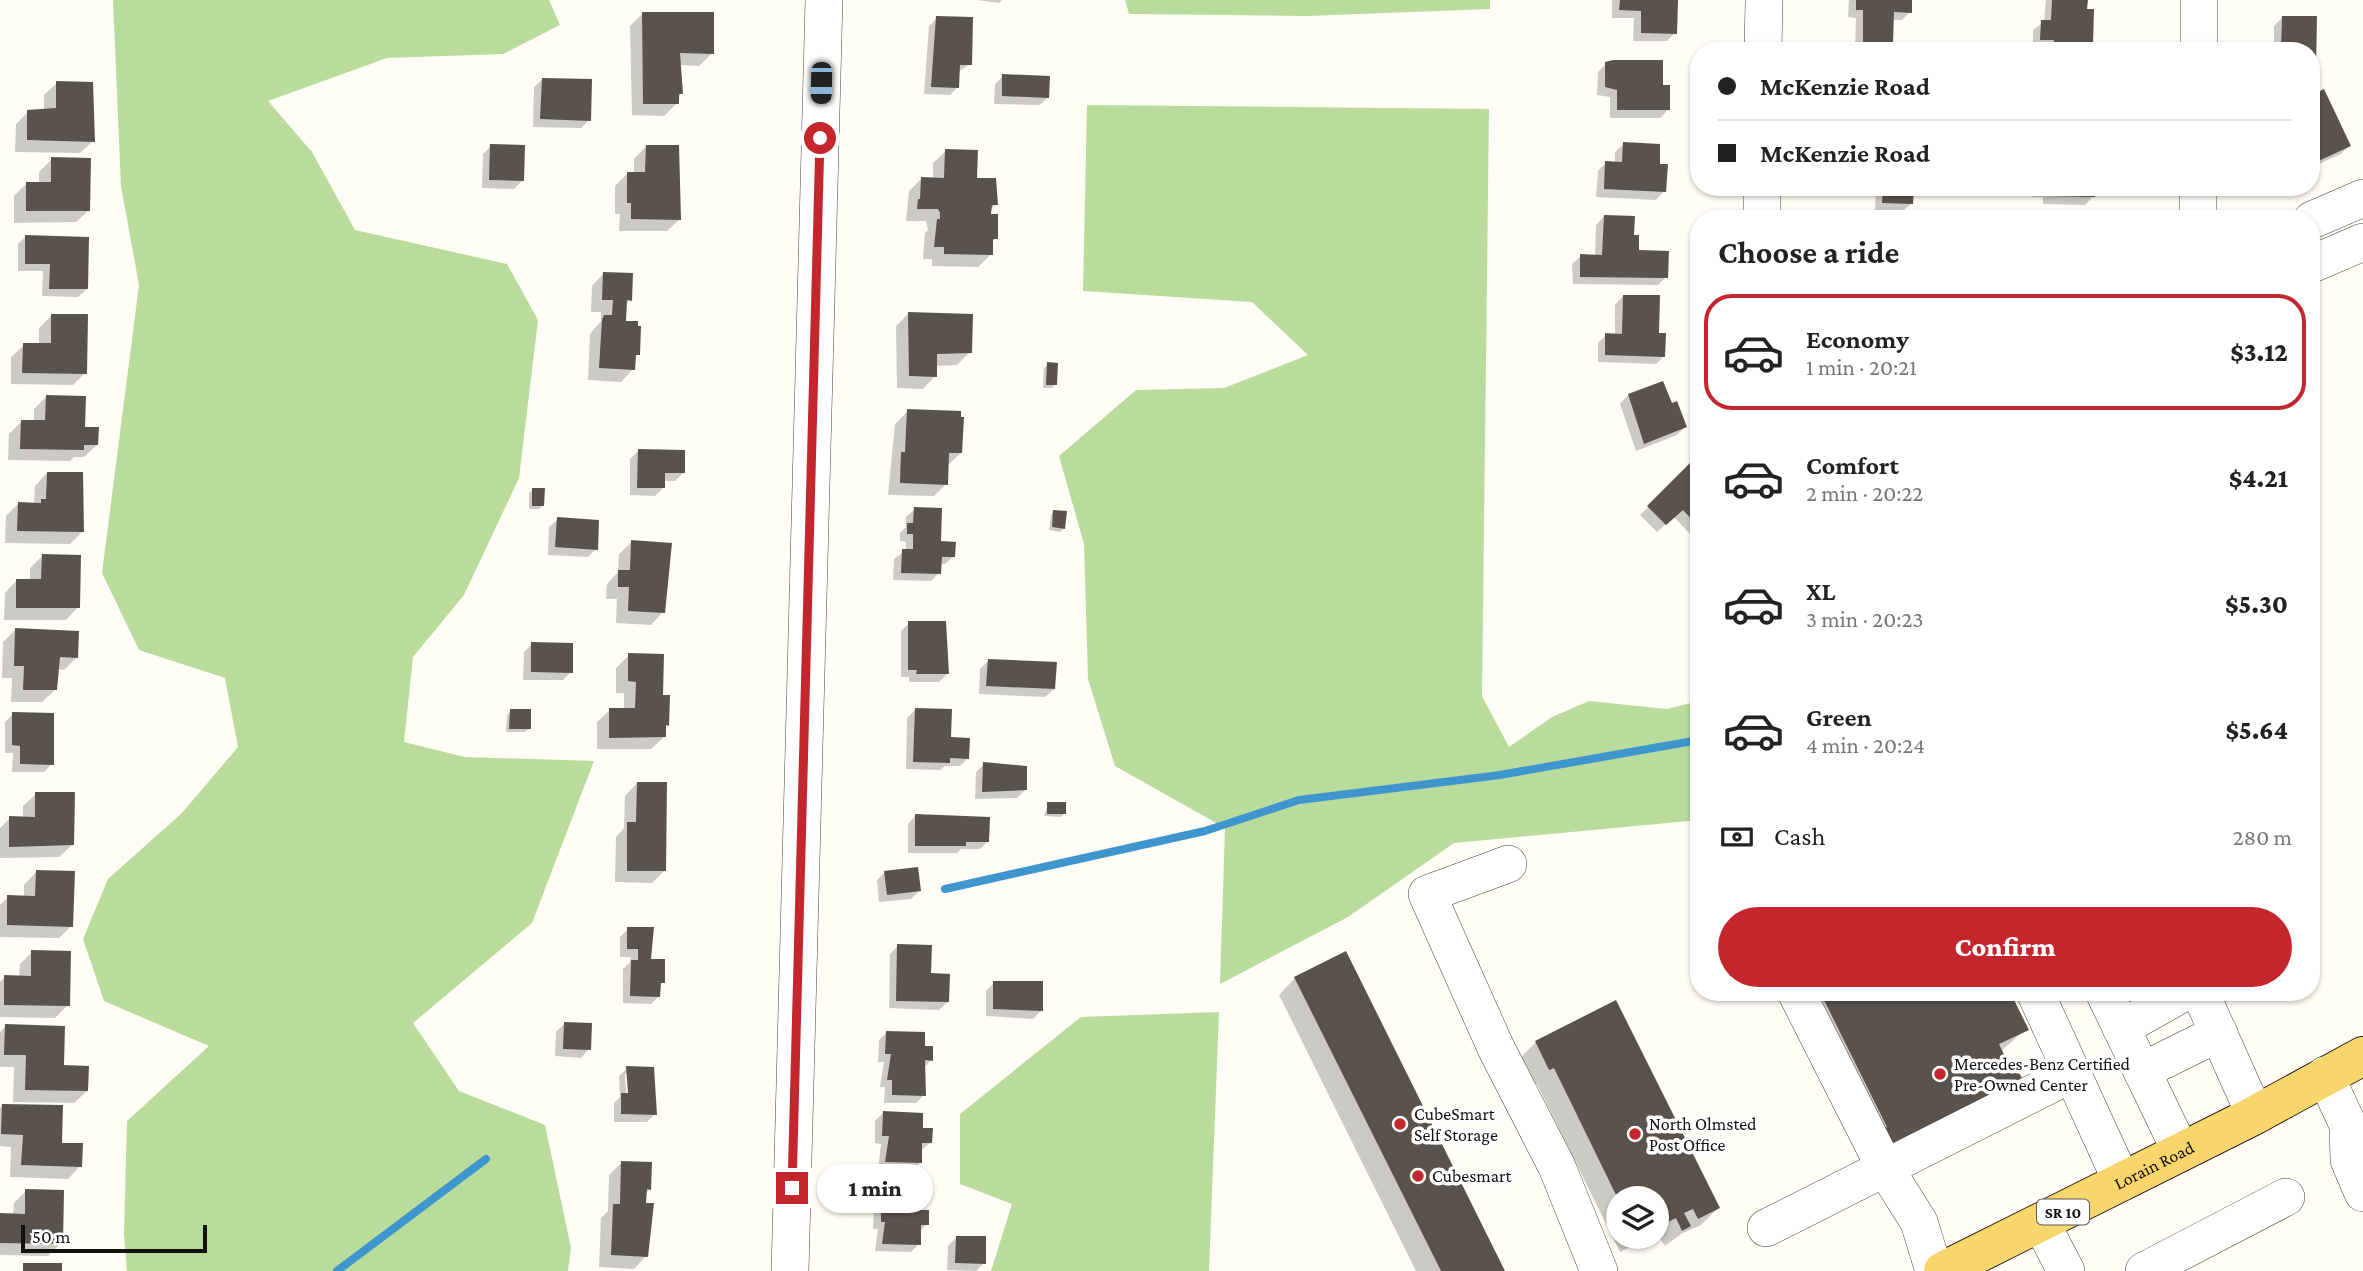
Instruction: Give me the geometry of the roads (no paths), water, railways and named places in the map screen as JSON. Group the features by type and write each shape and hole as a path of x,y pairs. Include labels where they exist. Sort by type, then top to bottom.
{"main road":[{"name":"Lorain Road","path":"1943,1271 2255,1115 2363,1056"}],"street":[{"path":"790,1271 824,0"},
{"path":"1763,42 1764,0"},
{"path":"2199,0 2199,42"},
{"path":"2320,217 2363,198"},
{"path":"2320,261 2363,242"},
{"path":"1508,864 1427,894 1490,1036 1557,1167 1599,1271"},
{"path":"1801,1001 1885,1168 1919,1222 1934,1271"},
{"path":"2039,1001 2122,1182"},
{"path":"2108,1001 2181,1152"},
{"path":"2121,1028 2169,1001"},
{"path":"2204,1001 2255,1115"},
{"path":"2142,1071 2219,1033"},
{"path":"1766,1228 2073,1073"},
{"path":"2325,1076 2356,1134 2349,1160 2363,1194"},
{"path":"2144,1271 2286,1197"},
{"path":"2041,1223 2066,1271"}],"waterway":[{"path":"945,889 1205,831 1299,800 1500,775 1690,742"},
{"path":"337,1271 486,1159"}],"place":[{"name":"Mercedes-Benz Certified Pre-Owned Center","path":"1940,1074"},
{"name":"CubeSmart Self Storage","path":"1400,1124"},
{"name":"North Olmsted Post Office","path":"1635,1134"},
{"name":"Cubesmart","path":"1418,1176"}]}
